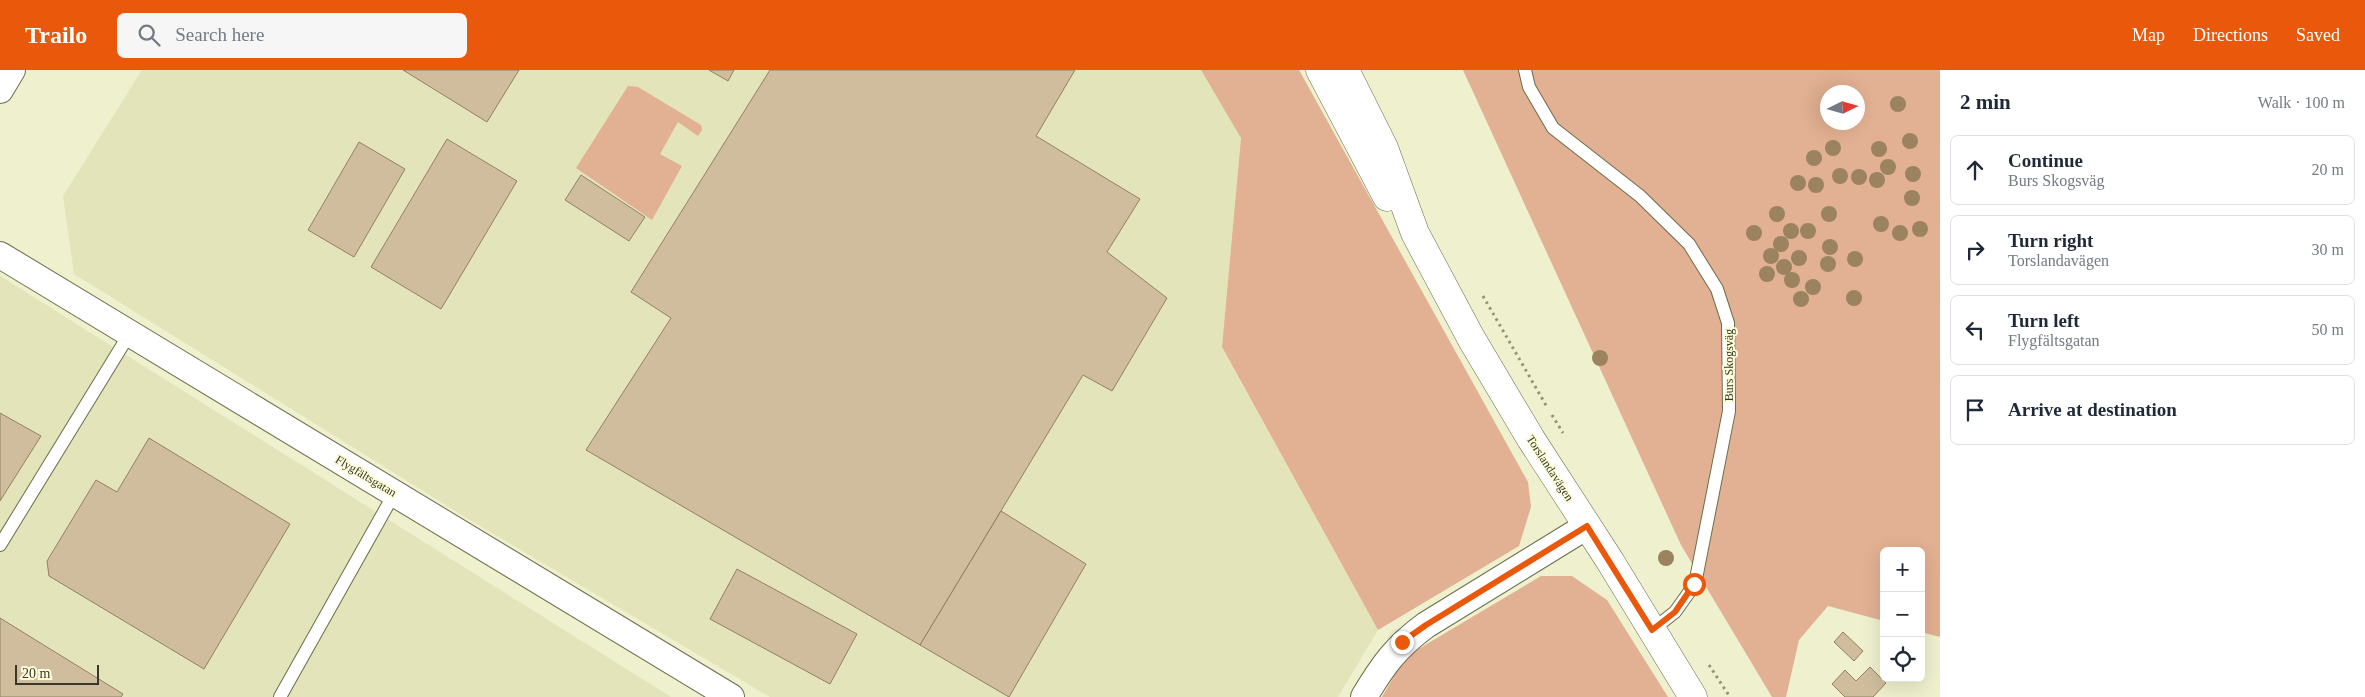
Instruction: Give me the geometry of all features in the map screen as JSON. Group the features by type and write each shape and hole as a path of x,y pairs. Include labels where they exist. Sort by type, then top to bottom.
{"street":[{"path":"0,90 12,70"},
{"name":"Torslandavägen","path":"1320,70 1387,197 1415,233"},
{"name":"Torslandavägen","path":"1345,70 1384,148 1415,233 1471,338 1531,439 1693,697"},
{"name":"Flygfältsgatan","path":"0,255 731,697"},
{"path":"1364,697 1381,668 1402,642 1426,625 1587,526"}],"lane":[{"name":"Burs Skogsväg","path":"1526,70 1529,87 1553,128 1640,196 1689,244 1717,289 1728,323 1729,411 1694,584 1675,612 1652,630"},
{"path":"0,545 130,333"},
{"path":"280,697 394,494"}],"path":[{"path":"1480,292 1568,441"},
{"path":"1706,661 1730,697"}],"shaded area":[{"path":"142,70 1201,70 1241,137 1222,348 1378,630 1338,697 770,697 465,517 74,274 63,196"},
{"path":"1201,70 1299,70 1528,482 1531,507 1519,546 1378,630 1222,347 1241,138"},
{"path":"1463,70 1940,70 1940,637 1925,633 1925,547 1880,547 1880,620 1828,606 1799,640 1786,697 1772,697 1681,545"},
{"path":"628,86 638,87 701,125 702,130 698,136 678,122 660,154 682,166 652,220 576,168"},
{"path":"0,276 671,697 0,697"},
{"path":"1541,576 1572,576 1607,600 1668,697 1382,697 1405,657"}],"building":[{"path":"403,70 519,70 487,122"},
{"path":"709,70 734,70 728,81"},
{"path":"770,70 1075,70 1036,136 1140,199 1107,252 1167,298 1112,391 1083,375 920,645 586,450 671,318 631,292"},
{"path":"447,139 517,181 441,309 371,267"},
{"path":"359,142 405,169 354,257 308,230"},
{"path":"581,175 645,217 629,241 565,200"},
{"path":"0,413 41,436 0,501"},
{"path":"149,438 290,524 204,669 49,576 47,561 96,480 117,492"},
{"path":"1001,511 1086,564 1009,697 920,645"},
{"path":"737,569 857,634 830,684 710,619"},
{"path":"0,618 123,694 121,697 0,697"},
{"path":"1843,632 1863,651 1854,661 1834,642"},
{"path":"1870,667 1880,677 1880,682 1886,683 1873,697 1845,697 1832,684 1845,670 1856,681"}],"route":[{"path":"1402,642 1426,625 1587,526 1652,630 1675,612 1694,584"}]}
